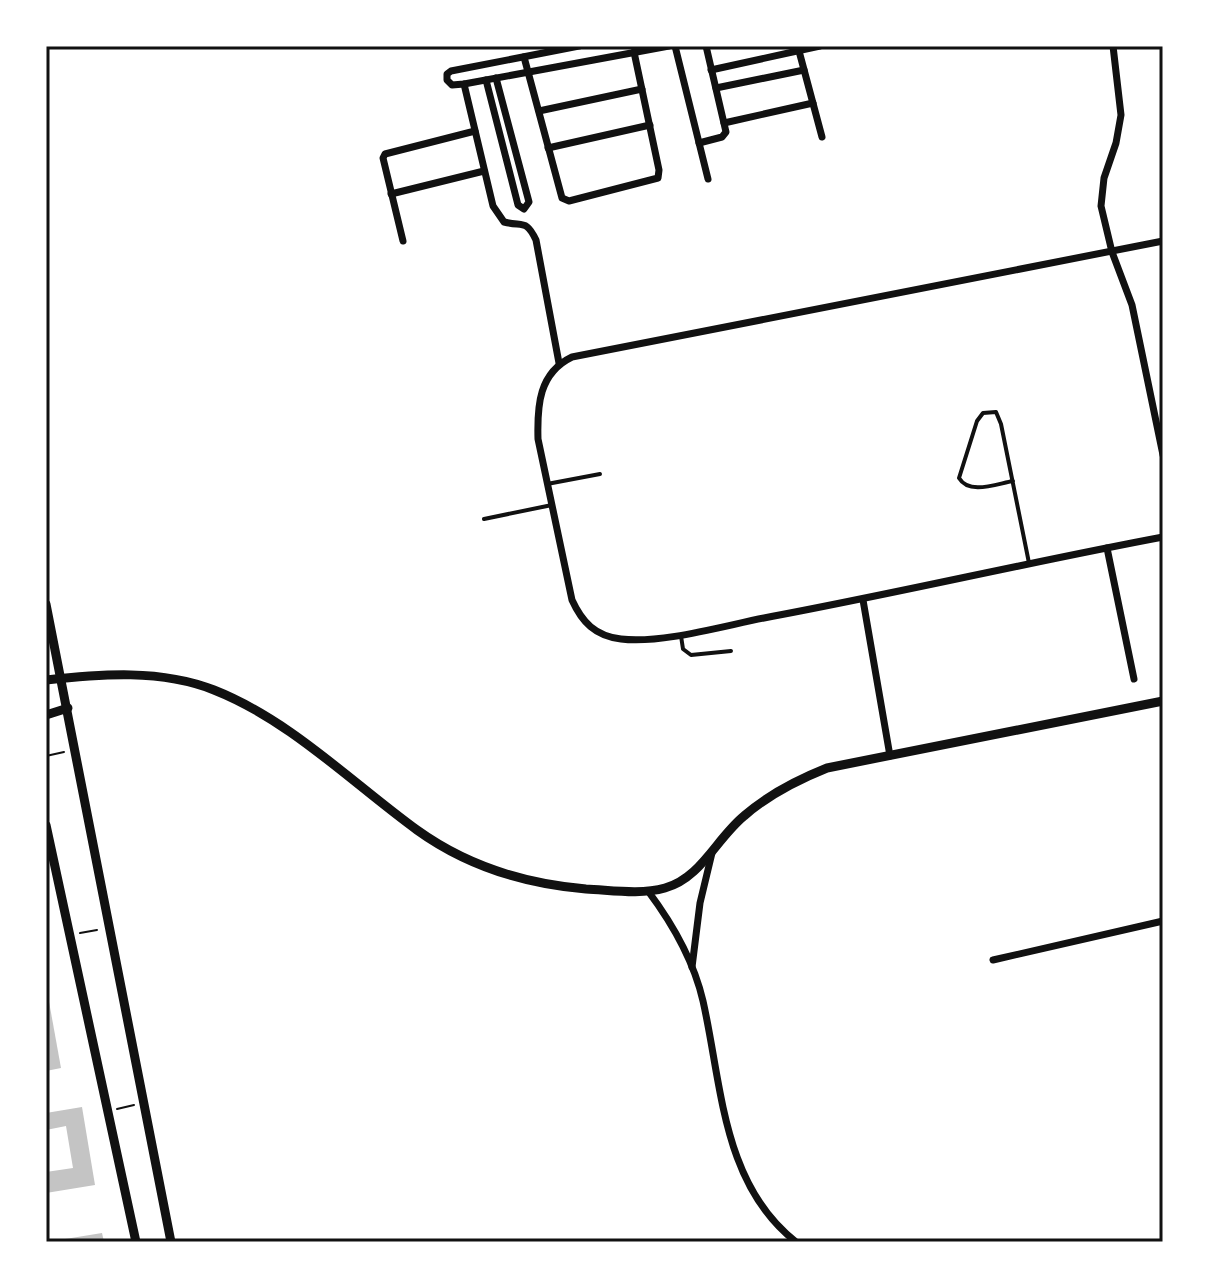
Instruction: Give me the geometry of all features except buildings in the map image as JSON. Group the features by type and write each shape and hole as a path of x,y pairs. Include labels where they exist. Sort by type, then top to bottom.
{"street":[{"path":"579,46 451,71 447,74 449,84 464,84 672,46 708,179"},
{"path":"699,143 722,137 726,132 706,46"},
{"path":"711,70 820,46"},
{"path":"1113,46 1121,115 1101,192 1104,221 1132,305 1163,455"},
{"path":"799,51 822,137"},
{"path":"524,57 562,198 569,201 658,178 659,170 634,52"},
{"path":"716,88 804,70"},
{"path":"486,80 518,205 524,209 529,202 496,78"},
{"path":"464,84 493,206 504,222 526,225 536,240 559,363"},
{"path":"539,111 642,89"},
{"path":"724,123 813,103"},
{"path":"548,148 650,125"},
{"path":"403,241 383,158 385,154 475,131"},
{"path":"391,194 484,171"},
{"path":"1163,241 572,357 559,363 546,380 538,407 538,439 572,600 581,619 598,633 617,639 637,640 680,634 863,600 1163,537"},
{"path":"1107,548 1134,679"},
{"path":"863,600 890,756"},
{"path":"46,604 63,678 171,1242"},
{"path":"46,680 136,675 212,689 264,716 310,747 419,832 479,865 556,886 648,891 677,884 688,877 741,818 795,781 827,768 1163,701"},
{"path":"46,715 68,708"},
{"path":"46,825 136,1242"},
{"path":"692,969 695,933 713,851"},
{"path":"648,891 670,923 703,1001 737,1162 766,1213 796,1242"},
{"path":"993,960 1163,921"}],"lane":[{"path":"1013,481 970,488 962,484 959,478 977,421 983,413 996,412 1001,424 1013,481 1029,563"},
{"path":"547,484 600,474"},
{"path":"484,519 552,505"},
{"path":"680,634 683,649 691,655 731,651"}],"path":[{"path":"46,756 76,750"},
{"path":"71,935 109,927"},
{"path":"108,1111 144,1103"}]}
